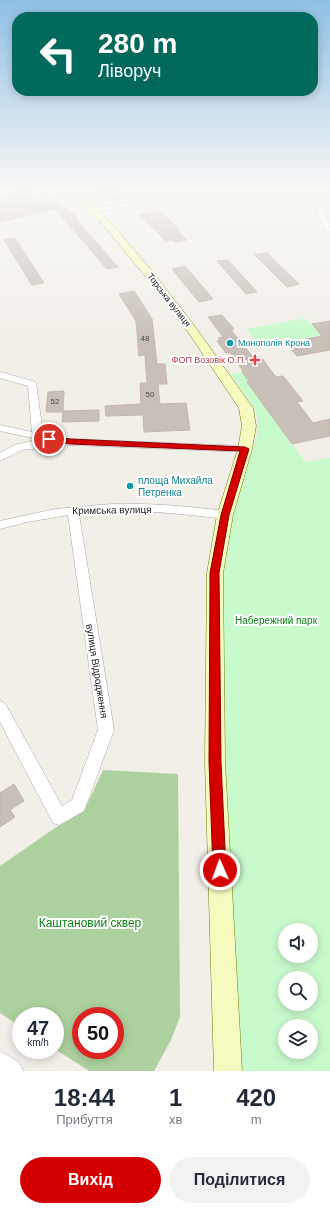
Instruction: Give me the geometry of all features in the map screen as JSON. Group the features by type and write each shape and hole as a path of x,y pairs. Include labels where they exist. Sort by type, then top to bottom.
{"main road":[{"name":"Торська вулиця","path":"120,240 149,274 192,330 246,408 249,426 245,449"},
{"path":"228,1071 215,762 215,573 225,515 245,449"}],"street":[{"path":"0,375 33,384 38,441"},
{"path":"0,428 38,441 245,449"},
{"path":"0,458 19,447 38,441"},
{"name":"Кримська вулиця","path":"0,525 29,517 73,510 104,508 166,509 225,515"},
{"name":"вулиця Відродження","path":"0,708 59,817 78,805 106,730 73,510"},
{"path":"0,1064 10,1071"}],"green space":[{"path":"305,318 321,335 261,347 247,329"},
{"name":"Набережний парк","path":"242,372 249,381 247,382 306,463 330,457 330,1071 238,1071 223,781 220,572 227,534 243,475 257,436 257,417 253,406 231,374"},
{"name":"Каштановий сквер","path":"103,770 178,774 180,1017 171,1040 154,1071 89,1071 64,1055 64,1007 12,1007 12,1021 0,1013 0,866 55,828 84,811"}],"building":[{"path":"4,240 16,240 44,283 32,285"},
{"path":"82,240 94,240 118,267 107,269"},
{"path":"165,240 187,240 175,242 172,240"},
{"path":"267,253 299,284 287,287 255,255"},
{"path":"228,260 257,292 246,294 217,261"},
{"path":"185,266 213,299 199,302 172,269"},
{"path":"134,291 152,319 157,364 165,364 167,384 158,384 160,404 186,403 190,430 144,432 143,415 106,416 105,406 141,404 140,383 147,383 145,355 139,356 136,321 119,294"},
{"path":"222,315 234,329 231,330 254,358 261,357 276,377 283,376 303,401 297,402 313,423 330,419 330,436 292,444 247,382 249,381 230,353 226,353 217,341 220,340 218,338 223,337 208,317"},
{"path":"330,321 330,350 297,356 286,343 322,336 312,324"},
{"path":"64,391 63,411 99,410 99,421 62,422 63,412 46,412 48,392"},
{"path":"14,784 24,801 10,810 15,817 0,827 0,793"}],"place":[{"name":"Монополія Крона","path":"230,343"},
{"name":"ФОП Возовік О.П.","path":"255,360"},
{"name":"площа Михайла Петренка","path":"130,486"}],"route":[{"path":"49,439 70,442 245,449 225,515 215,573 215,762 220,870"}]}
